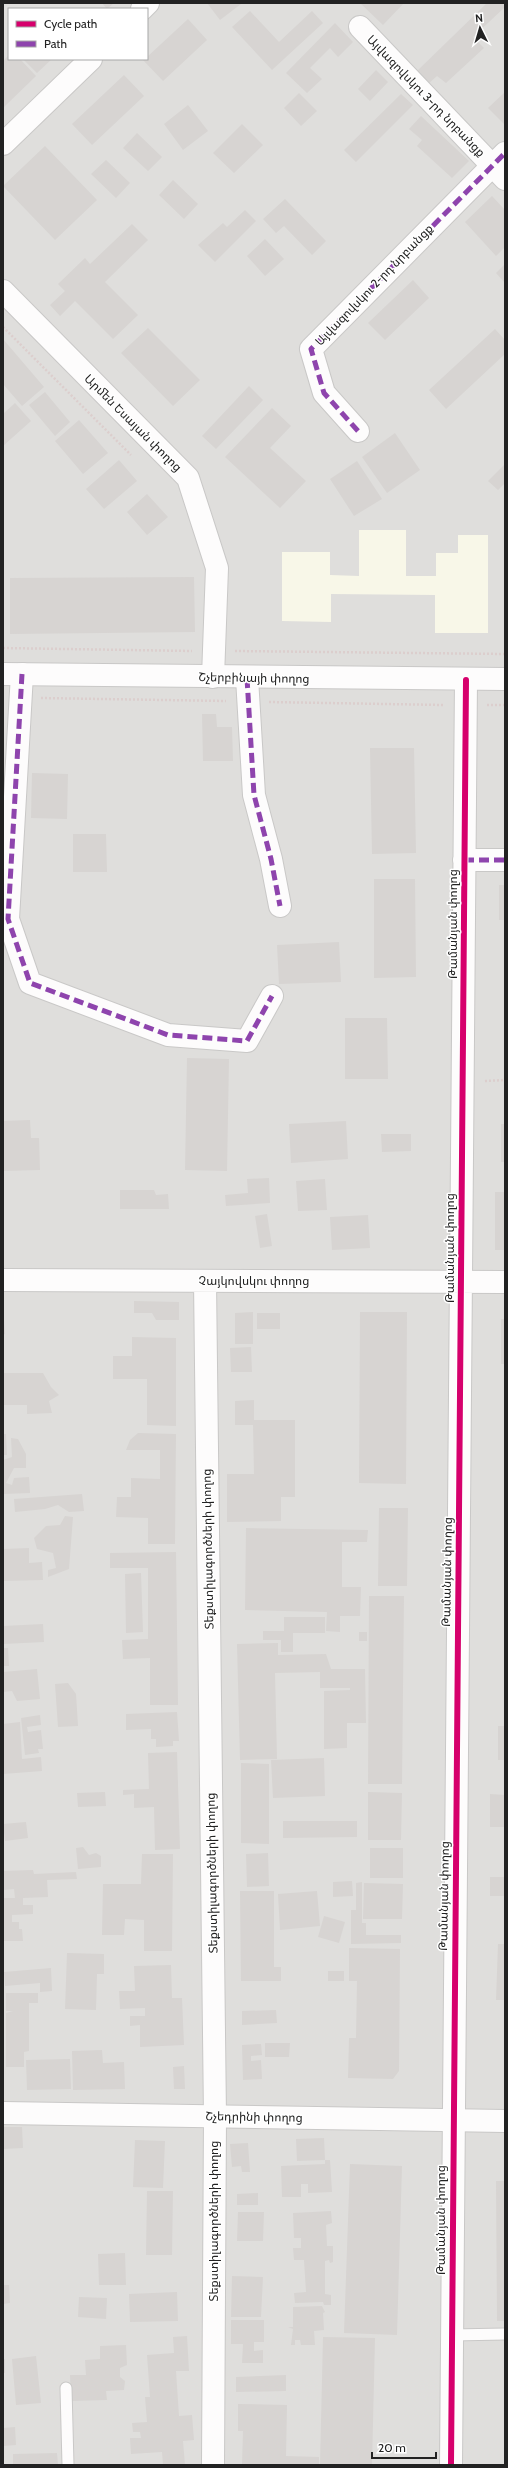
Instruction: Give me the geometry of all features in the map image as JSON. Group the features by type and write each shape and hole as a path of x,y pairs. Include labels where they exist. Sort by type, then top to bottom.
{"street":[{"name":"Այվազովսկու 3-րդ նրբանցք","path":"360,27 500,166"},
{"path":"3,144 90,60"},
{"name":"Այվազովսկու 2-րդ նրբանցք","path":"358,430 324,393 311,349 500,166"},
{"name":"Արմեն Եսայան փողոց","path":"3,291 188,478 217,568 213,677"},
{"path":"12,674 8,919 30,983 168,1035 247,1041 272,996"},
{"name":"Շչերբինայի փողոց","path":"12,674 505,680"},
{"path":"247,678 254,795 271,859 280,906"},
{"name":"Թամանյան փողոց","path":"451,2465 466,680"},
{"path":"464,860 505,860"},
{"name":"Չայկովսկու փողոց","path":"3,1280 505,1282"},
{"name":"Տեքստիլագործների փողոց","path":"206,1281 215,2117 213,2465"},
{"name":"Շչեդրինի փողոց","path":"3,2113 505,2121"}],"lane":[{"path":"452,2335 505,2334"},
{"path":"66,2388 68,2465"}],"path":[{"path":"3,327 134,457"},
{"path":"3,648 505,654"}],"shaded area":[{"path":"3,3 505,3 505,2465 3,2465"},
{"path":"359,530 406,530 406,576 436,576 436,553 458,553 458,535 488,535 488,633 435,633 435,595 331,594 331,622 282,621 282,552 330,552 330,575 359,576"}],"building":[{"path":"102,3 114,3 108,8 106,8"},
{"path":"207,3 240,3 241,4 220,20"},
{"path":"360,3 404,3 383,25"},
{"path":"487,3 505,3 505,7 473,37 484,48 446,83 437,76 428,84 416,72"},
{"path":"250,11 279,42 312,11 323,23 272,70 232,27"},
{"path":"188,19 207,40 163,81 143,60 148,60 148,56"},
{"path":"335,23 353,42 338,57 330,48 310,68 322,79 307,93 286,73"},
{"path":"8,56 8,60 21,60 36,76 3,108 3,61"},
{"path":"24,60 51,60 37,73"},
{"path":"376,70 388,82 370,101 358,89"},
{"path":"124,75 144,96 92,145 72,124"},
{"path":"505,92 505,125 488,108"},
{"path":"299,93 317,111 301,126 284,108"},
{"path":"401,94 413,105 356,162 344,150"},
{"path":"188,105 208,131 183,150 164,124"},
{"path":"421,116 469,161 452,178 417,146 422,140 409,129"},
{"path":"242,124 263,145 234,173 213,153"},
{"path":"137,133 162,157 148,171 123,148"},
{"path":"45,146 97,200 55,240 3,186"},
{"path":"106,160 130,183 116,198 91,174"},
{"path":"173,180 198,204 184,219 159,195"},
{"path":"492,196 505,210 505,247 496,256 465,222"},
{"path":"285,199 326,241 312,255 284,226 276,233 263,219"},
{"path":"245,210 256,221 215,262 198,245 223,223 227,227"},
{"path":"132,224 148,240 105,282 138,315 113,339 75,301 60,316 50,305 65,291 58,284 85,258 90,264"},
{"path":"265,239 284,259 265,276 247,256"},
{"path":"505,264 505,283 496,273"},
{"path":"413,280 429,298 385,340 368,323"},
{"path":"148,328 200,380 173,406 121,353"},
{"path":"495,329 505,340 505,354 446,409 429,390"},
{"path":"3,339 44,387 22,406 3,384"},
{"path":"249,386 263,400 216,449 202,436"},
{"path":"45,392 70,422 55,436 29,405"},
{"path":"15,403 31,421 3,446 3,414"},
{"path":"272,408 291,426 270,448 306,481 280,508 225,457"},
{"path":"79,420 108,453 83,474 55,441"},
{"path":"395,433 420,470 387,493 362,457"},
{"path":"119,460 137,481 104,509 86,489"},
{"path":"357,461 382,499 354,516 330,479"},
{"path":"505,464 505,483 498,490 488,481"},
{"path":"147,494 168,517 147,535 127,512"},
{"path":"194,577 195,632 10,634 10,578"},
{"path":"202,714 216,714 217,727 232,727 233,761 203,761"},
{"path":"370,748 414,748 416,853 372,854"},
{"path":"32,773 68,774 67,819 31,818"},
{"path":"73,834 106,834 107,872 73,872"},
{"path":"374,879 415,879 416,977 374,978"},
{"path":"499,885 505,885 505,920 499,920"},
{"path":"339,942 341,982 279,984 277,945"},
{"path":"345,1018 387,1018 388,1079 345,1079"},
{"path":"187,1058 229,1059 227,1171 185,1170"},
{"path":"30,1120 31,1138 39,1138 40,1170 3,1171 3,1121"},
{"path":"346,1121 348,1159 291,1163 289,1124"},
{"path":"501,1124 505,1124 505,1162 501,1162"},
{"path":"381,1134 411,1134 411,1151 382,1152"},
{"path":"269,1178 270,1203 226,1206 225,1195 248,1193 247,1179"},
{"path":"325,1179 327,1210 298,1211 296,1181"},
{"path":"120,1190 154,1190 156,1195 168,1194 169,1209 120,1209"},
{"path":"495,1192 505,1192 505,1250 495,1250"},
{"path":"267,1214 272,1246 260,1248 255,1216"},
{"path":"368,1215 370,1248 332,1250 330,1217"},
{"path":"134,1301 179,1302 179,1320 156,1320 152,1313 134,1313"},
{"path":"3,1305 5,1334 3,1335"},
{"path":"253,1312 253,1344 235,1344 235,1313"},
{"path":"360,1312 407,1312 406,1484 359,1483"},
{"path":"257,1313 280,1313 280,1329 257,1329"},
{"path":"501,1319 505,1319 505,1364 501,1364"},
{"path":"132,1337 176,1338 176,1426 147,1425 147,1379 113,1379 113,1356 132,1356"},
{"path":"251,1347 252,1372 231,1372 230,1348"},
{"path":"3,1373 43,1373 51,1387 59,1395 49,1401 52,1413 27,1414 27,1405 3,1405"},
{"path":"254,1400 254,1420 295,1420 295,1497 281,1497 281,1521 227,1522 227,1474 254,1474 253,1425 235,1425 235,1401"},
{"path":"138,1433 176,1434 175,1544 148,1544 148,1518 116,1517 117,1497 131,1497 131,1478 160,1479 160,1450 126,1450 130,1440"},
{"path":"3,1434 6,1434 7,1455 3,1455"},
{"path":"11,1438 18,1439 26,1454 26,1468 14,1468 6,1483 12,1485 14,1478 29,1477 30,1493 3,1494 3,1460 12,1457"},
{"path":"82,1494 84,1511 69,1512 58,1505 45,1509 15,1512 14,1499"},
{"path":"379,1508 408,1508 407,1586 378,1586"},
{"path":"65,1516 73,1517 69,1569 48,1577 48,1570 56,1568 53,1553 37,1549 34,1538 46,1526 60,1525"},
{"path":"246,1528 368,1530 367,1542 342,1542 342,1587 361,1587 360,1616 340,1616 340,1632 326,1631 327,1612 245,1610"},
{"path":"29,1548 29,1563 42,1562 43,1580 3,1581 3,1549"},
{"path":"176,1552 178,1705 150,1705 150,1658 123,1659 122,1640 148,1639 148,1568 110,1568 110,1553"},
{"path":"141,1573 143,1632 126,1633 125,1574"},
{"path":"369,1596 404,1596 402,1784 368,1784"},
{"path":"284,1617 325,1617 325,1633 293,1633 293,1652 281,1652 281,1640 263,1640 263,1631 284,1631"},
{"path":"43,1624 44,1642 3,1644 3,1626"},
{"path":"359,1632 367,1632 367,1641 359,1641"},
{"path":"278,1643 278,1655 326,1654 331,1669 365,1669 366,1723 347,1723 347,1748 324,1749 324,1691 350,1690 350,1688 320,1688 320,1672 275,1673 277,1759 240,1760 237,1644"},
{"path":"3,1648 8,1648 9,1666 3,1666"},
{"path":"37,1669 40,1699 17,1701 12,1691 3,1692 3,1672"},
{"path":"68,1683 76,1694 78,1726 58,1727 55,1684"},
{"path":"177,1712 179,1741 173,1741 173,1746 156,1747 156,1739 151,1739 151,1729 126,1730 126,1714"},
{"path":"40,1715 41,1725 27,1727 28,1732 41,1730 43,1749 38,1749 39,1753 25,1755 21,1718"},
{"path":"20,1722 22,1759 41,1757 42,1771 3,1774 3,1724"},
{"path":"498,1726 505,1726 505,1760 498,1760"},
{"path":"177,1752 180,1849 155,1850 154,1807 134,1808 134,1794 123,1795 123,1790 149,1789 148,1753"},
{"path":"324,1758 325,1796 273,1798 271,1760"},
{"path":"241,1763 269,1764 269,1844 241,1843"},
{"path":"105,1792 106,1806 78,1807 77,1793"},
{"path":"368,1792 402,1793 401,1840 368,1840"},
{"path":"490,1794 505,1795 505,1827 490,1827"},
{"path":"283,1821 357,1821 357,1837 283,1838"},
{"path":"26,1822 28,1838 5,1841 3,1824"},
{"path":"83,1847 89,1855 96,1853 101,1856 101,1867 78,1869 76,1848"},
{"path":"370,1848 403,1848 403,1878 370,1878"},
{"path":"268,1853 269,1886 247,1887 246,1854"},
{"path":"142,1854 173,1854 172,1951 144,1951 144,1920 125,1919 124,1935 102,1935 103,1884 141,1884"},
{"path":"33,1870 34,1874 76,1872 77,1879 47,1880 48,1897 23,1898 23,1905 33,1905 33,1914 12,1915 12,1922 19,1922 19,1929 22,1929 23,1941 3,1941 3,1898 15,1898 14,1889 4,1890 3,1871"},
{"path":"490,1877 505,1877 505,1896 490,1896"},
{"path":"352,1881 353,1896 333,1897 333,1882"},
{"path":"362,1882 362,1923 366,1923 366,1935 401,1935 401,1943 351,1944 351,1910 356,1910 356,1883"},
{"path":"364,1883 403,1884 402,1919 363,1919"},
{"path":"240,1891 274,1891 274,1967 281,1967 281,1981 241,1981"},
{"path":"317,1891 320,1926 280,1930 278,1894"},
{"path":"324,1916 345,1922 339,1943 318,1937"},
{"path":"498,1944 505,1944 505,2000 496,2000"},
{"path":"349,1948 400,1949 399,2071 393,2079 348,2078 349,2038 356,2038 357,1981 349,1981"},
{"path":"67,1953 104,1954 104,1974 97,1974 96,2010 65,2009"},
{"path":"171,1965 172,1998 182,1998 184,2045 140,2047 140,2025 130,2026 130,2016 145,2016 145,2008 120,2009 119,1991 135,1991 134,1966"},
{"path":"51,1968 52,1991 40,1992 40,1983 5,1986 4,1972"},
{"path":"328,1971 344,1971 344,1981 328,1981"},
{"path":"6,1993 38,1993 38,2003 29,2003 29,2051 24,2052 24,2067 6,2067 6,2013 13,2011 6,2011"},
{"path":"276,2010 277,2023 242,2025 242,2011"},
{"path":"265,2043 290,2043 289,2057 265,2057"},
{"path":"261,2044 262,2055 251,2056 251,2061 261,2060 262,2079 243,2080 242,2045"},
{"path":"102,2050 103,2063 124,2062 125,2089 73,2090 72,2051"},
{"path":"70,2059 71,2089 27,2090 26,2060"},
{"path":"184,2066 185,2089 174,2089 173,2067"},
{"path":"3,2127 22,2127 23,2148 3,2149"},
{"path":"324,2138 325,2160 297,2161 296,2139"},
{"path":"135,2140 165,2141 163,2188 133,2187"},
{"path":"248,2143 250,2172 242,2172 241,2166 232,2167 230,2144"},
{"path":"325,2160 330,2160 332,2192 308,2193 308,2184 301,2184 301,2197 282,2197 281,2166 325,2164"},
{"path":"350,2164 402,2166 397,2335 344,2333"},
{"path":"496,2181 505,2181 505,2321 497,2321"},
{"path":"147,2191 173,2191 172,2255 146,2255"},
{"path":"258,2193 258,2205 237,2205 237,2194"},
{"path":"331,2211 332,2223 326,2225 327,2246 333,2246 333,2262 330,2263 329,2260 325,2261 325,2294 331,2295 331,2305 324,2305 323,2302 295,2303 294,2293 306,2292 304,2260 294,2260 293,2248 301,2248 301,2238 294,2238 293,2213"},
{"path":"238,2212 264,2212 263,2241 237,2241"},
{"path":"125,2253 126,2285 99,2285 98,2254"},
{"path":"232,2276 263,2277 261,2317 231,2317"},
{"path":"3,2285 9,2285 10,2303 3,2304"},
{"path":"177,2292 178,2321 130,2322 129,2294"},
{"path":"79,2297 107,2298 106,2319 78,2317"},
{"path":"322,2306 325,2312 323,2313 324,2330 314,2331 315,2345 301,2345 300,2340 295,2340 295,2345 291,2345 293,2329 288,2327 293,2327 293,2307"},
{"path":"231,2320 264,2320 264,2342 254,2342 254,2351 263,2350 263,2363 242,2363 243,2344 231,2344"},
{"path":"187,2336 189,2371 176,2371 179,2416 192,2415 194,2440 183,2441 185,2465 163,2465 162,2452 131,2454 130,2438 141,2438 140,2432 133,2432 132,2423 147,2422 145,2397 150,2397 147,2355 174,2353 173,2337"},
{"path":"323,2337 375,2338 372,2465 320,2465"},
{"path":"126,2345 127,2365 120,2368 120,2377 125,2381 124,2390 106,2391 107,2400 71,2401 70,2375 86,2375 85,2360 100,2359 100,2346"},
{"path":"36,2356 41,2403 16,2405 12,2359"},
{"path":"3,2359 5,2359 5,2373 3,2373"},
{"path":"286,2375 286,2391 236,2392 236,2377"},
{"path":"238,2404 287,2405 286,2456 319,2457 319,2465 242,2465 243,2431 238,2431"},
{"path":"15,2427 16,2445 3,2446 3,2428"},
{"path":"57,2453 58,2465 13,2465 13,2454"}],"marked path":[{"path":"358,431 324,393 311,349 505,153"},
{"path":"22,674 8,919 30,983 168,1035 247,1041 272,996"},
{"path":"247,678 254,795 271,859 280,906"},
{"path":"464,860 505,860"}],"cycle path":[{"path":"451,2465 466,680"}]}
